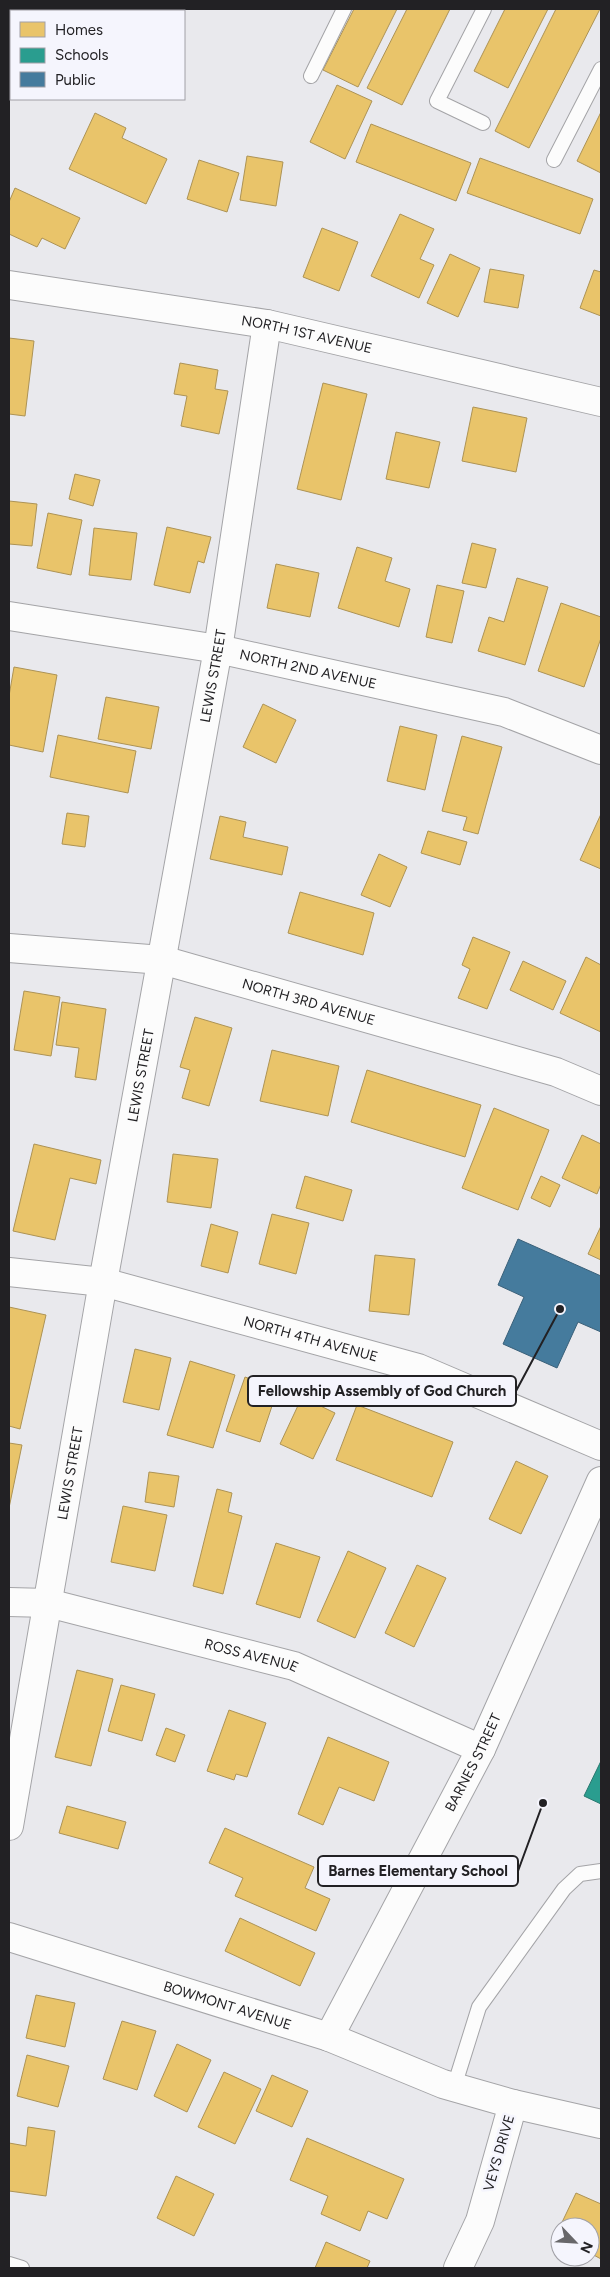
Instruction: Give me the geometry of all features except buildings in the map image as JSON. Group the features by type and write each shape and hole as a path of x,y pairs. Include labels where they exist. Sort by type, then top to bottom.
{"street":[{"name":"NORTH 1ST AVENUE","path":"9,285 267,324 601,402"},
{"name":"LEWIS STREET","path":"9,1826 102,1282 218,649 267,324"},
{"name":"NORTH 2ND AVENUE","path":"9,616 218,649 504,712 601,750"},
{"name":"NORTH 3RD AVENUE","path":"9,948 162,960 556,1072 601,1091"},
{"name":"NORTH 4TH AVENUE","path":"9,1272 102,1282 418,1368 601,1446"},
{"name":"BARNES STREET","path":"329,2038 481,1748 594,1515 601,1481"},
{"name":"ROSS AVENUE","path":"9,1602 48,1603 294,1666 481,1748"},
{"name":"BOWMONT AVENUE","path":"9,1937 329,2038 449,2085"},
{"name":"VEYS DRIVE","path":"449,2085 513,2104 480,2221 458,2268"},
{"path":"513,2104 601,2124"}],"lane":[{"path":"311,76 344,9"},
{"path":"483,123 437,101 484,9"},
{"path":"554,160 601,69"},
{"path":"449,2085 479,2007 564,1889 580,1874 601,1871"},
{"path":"9,2264 22,2268"}],"place":[{"name":"Fellowship Assembly of God Church","path":"560,1309"},
{"name":"Barnes Elementary School","path":"543,1803"}]}
